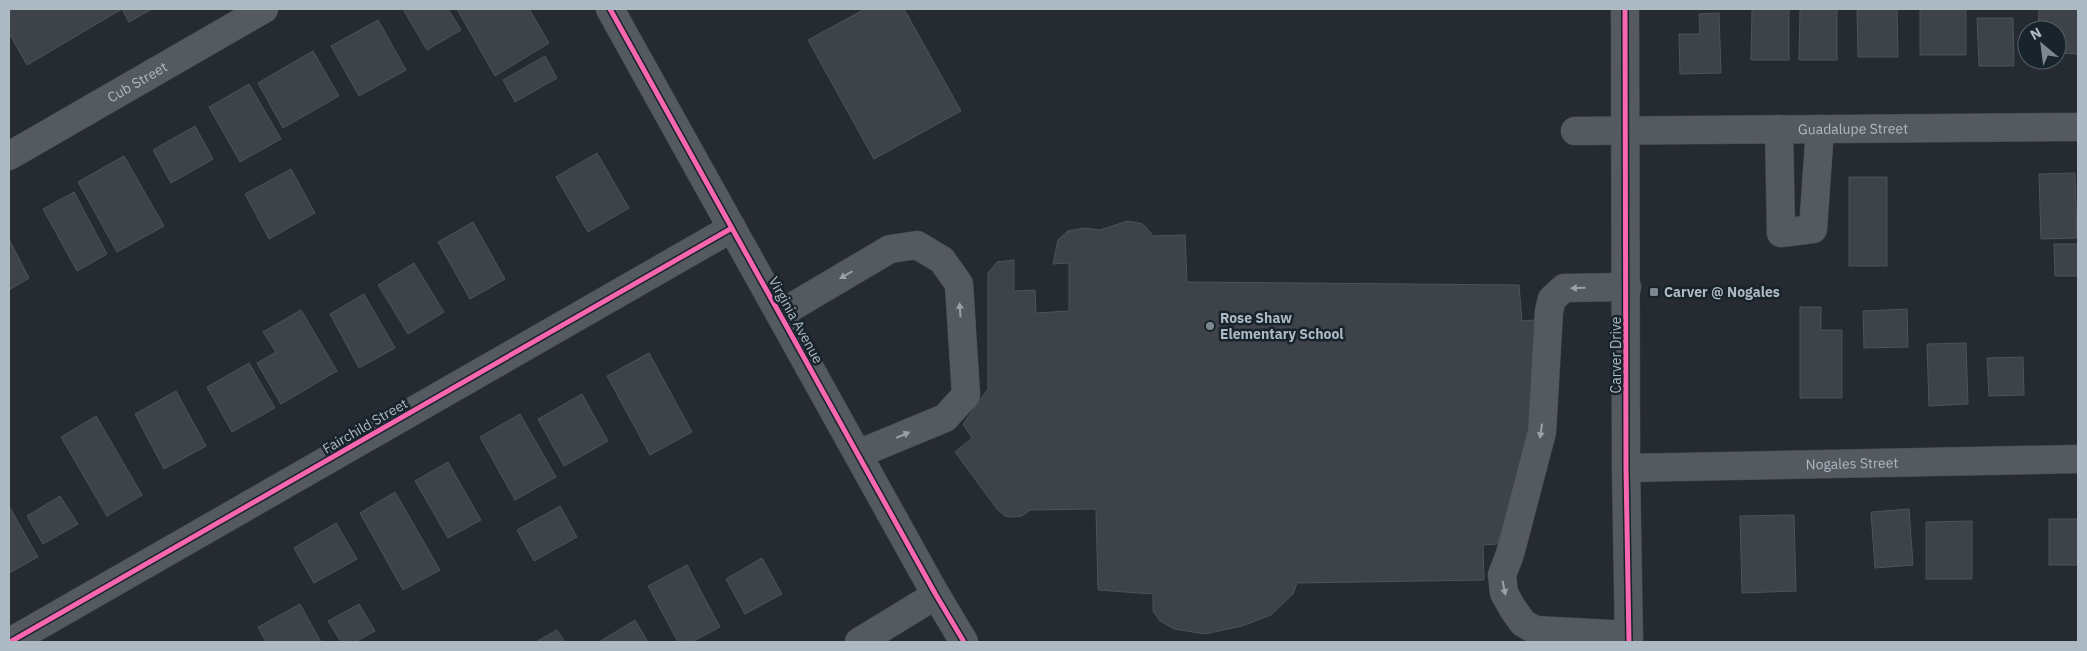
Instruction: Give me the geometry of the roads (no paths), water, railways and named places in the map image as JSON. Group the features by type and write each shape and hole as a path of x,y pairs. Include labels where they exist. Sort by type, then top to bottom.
{"street":[{"name":"Cub Street","path":"9,156 264,9"},
{"name":"Virginia Avenue","path":"610,9 964,642"},
{"name":"Carver Drive","path":"1626,9 1626,468 1629,639"},
{"name":"Guadalupe Street","path":"1575,130 2078,127"},
{"path":"1779,129 1781,233 1813,229 1820,129"},
{"name":"Fairchild Street","path":"10,642 732,228"},
{"path":"780,314 890,249 917,245 942,260 959,284 966,395 945,418 858,454"},
{"path":"1627,287 1564,288 1552,299 1549,311 1542,432 1510,554 1502,575 1504,593 1513,609 1523,623 1535,630 1629,639"},
{"name":"Nogales Street","path":"1626,468 2078,459"},
{"path":"858,642 936,595"}],"place":[{"name":"Carver @ Nogales","path":"1654,292"},
{"name":"Rose Shaw Elementary School","path":"1210,326"}]}
